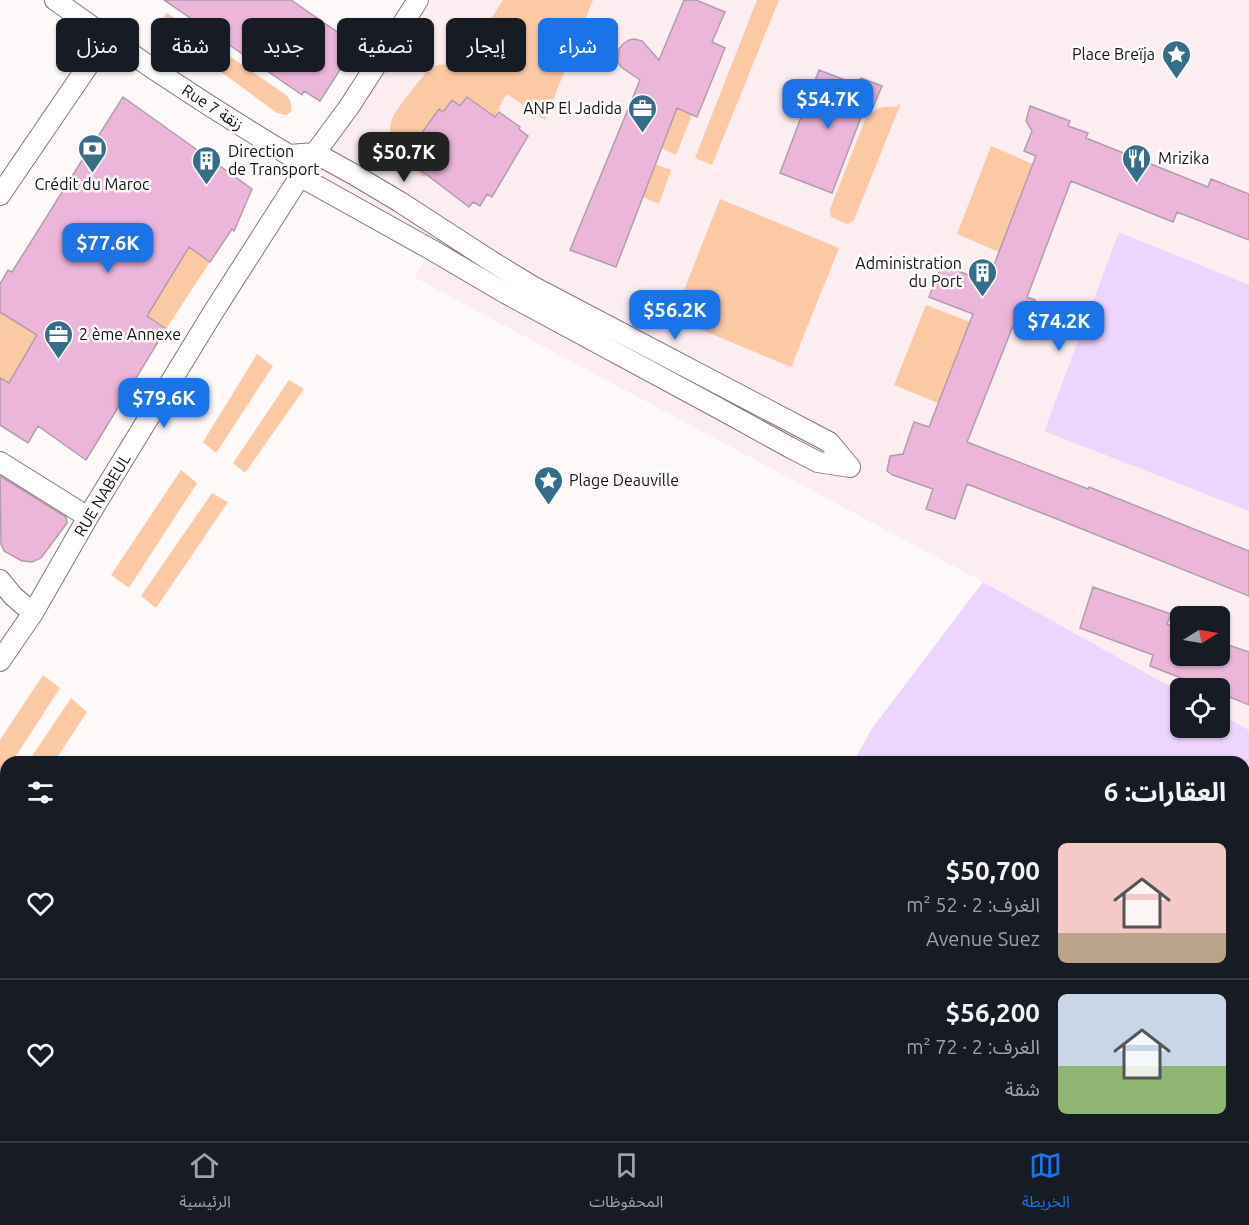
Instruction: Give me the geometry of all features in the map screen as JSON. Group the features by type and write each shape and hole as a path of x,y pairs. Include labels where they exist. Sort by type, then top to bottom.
{"street":[{"name":"Rue 7 زنقة","path":"55,0 80,18"},
{"name":"RUE NABEUL","path":"0,661 33,613 88,517 214,311 315,153 349,107 418,0"},
{"name":"Rue 7 زنقة","path":"139,59 289,155"},
{"path":"0,195 84,72"},
{"path":"315,153 289,155 301,177 459,266 560,312 829,442 850,467 818,462 720,409 560,312 502,268 390,196 315,153"},
{"path":"459,266 470,247"},
{"path":"0,462 88,517"},
{"path":"0,580 13,596 33,613"}],"shaded area":[{"path":"418,0 1249,0 1249,285 1119,232 1044,430 1249,511 1249,730 1230,720 1230,678 1170,678 1170,686 983,582 414,277 432,250 301,177 370,72 434,72 434,18 406,18"},
{"path":"503,0 593,0 586,18 538,18 538,72 564,72 545,120 507,94 495,117 468,97 460,106 452,100 443,112 439,109 412,148 416,151 409,161 425,175 424,177 396,152 390,133 394,115 426,72 434,72 434,67 443,64 446,65 446,72 526,72 526,18 492,18"},
{"path":"757,0 779,0 712,165 695,158"},
{"path":"167,13 174,18 163,18"},
{"path":"230,56 242,65 242,72 253,72 286,95 291,102 291,112 286,115 277,113 221,72 230,72"},
{"path":"901,103 854,220 847,224 831,217 830,209 865,120 879,109 896,107"},
{"path":"677,108 692,115 676,155 661,148"},
{"path":"991,146 1033,164 999,252 957,234"},
{"path":"655,164 671,170 659,204 643,197"},
{"path":"720,199 839,248 791,367 673,318"},
{"path":"1119,232 1249,285 1249,511 1044,431"},
{"path":"189,247 210,262 166,329 147,316"},
{"path":"926,305 970,322 938,403 894,385"},
{"path":"0,312 37,335 9,383 0,378"},
{"path":"257,354 273,366 216,453 203,442"},
{"path":"289,380 304,389 245,473 233,463"},
{"path":"181,470 197,483 129,588 111,575"},
{"path":"212,493 228,502 156,608 141,596"},
{"path":"983,582 1170,686 1170,738 1230,738 1230,720 1249,730 1249,756 856,756 873,727"},
{"path":"43,675 60,688 16,756 0,756 0,740"},
{"path":"71,698 87,712 58,756 32,756"}],"building":[{"path":"164,0 291,0 317,18 242,18 242,54 230,45 230,18 190,18"},
{"name":"ANP El Jadida","path":"684,0 696,0 725,12 712,42 725,48 697,117 677,108 616,267 570,250 640,80 621,67 618,62 619,49 629,40 642,41 659,60"},
{"path":"325,24 337,32 339,72 320,101 304,91 302,95 269,72 325,72"},
{"path":"819,70 858,85 861,78 882,86 873,107 866,104 832,193 780,173"},
{"path":"123,97 252,189 234,231 232,229 210,262 189,247 147,316 166,329 86,460 38,426 28,443 0,425 0,378 9,383 37,335 0,312 0,284 8,270 12,272"},
{"path":"467,97 495,117 499,112 520,127 519,129 528,136 492,197 487,194 480,206 473,202 469,207 409,161 416,151 411,148 439,109 443,112 452,100 460,106"},
{"path":"1030,106 1070,121 1068,126 1088,133 1086,138 1208,187 1211,179 1249,194 1249,240 1177,212 1173,222 1071,181 1027,297 1035,300 1033,317 1023,329 1013,326 967,442 1088,489 1089,487 1249,551 1249,596 967,484 955,519 926,509 933,489 887,471 890,456 903,454 914,422 929,427 973,314 929,297 942,264 987,283 1036,156 1024,151 1032,131 1026,121"},
{"path":"0,476 66,517 67,523 41,558 32,562 22,561 4,551 1,544"},
{"path":"1093,587 1170,614 1167,624 1170,625 1170,666 1230,666 1230,645 1249,652 1249,705 1230,697 1230,678 1181,678 1150,666 1153,655 1080,628"}],"place":[{"name":"Place Breïja","path":"1176,80"},
{"name":"ANP El Jadida","path":"643,134"},
{"name":"Crédit du Maroc","path":"92,174"},
{"name":"Mrizika","path":"1137,184"},
{"name":"Direction de Transport","path":"207,186"},
{"name":"Administration du Port","path":"983,298"},
{"name":"2 ème Annexe","path":"58,360"},
{"name":"Plage Deauville","path":"548,506"}]}
